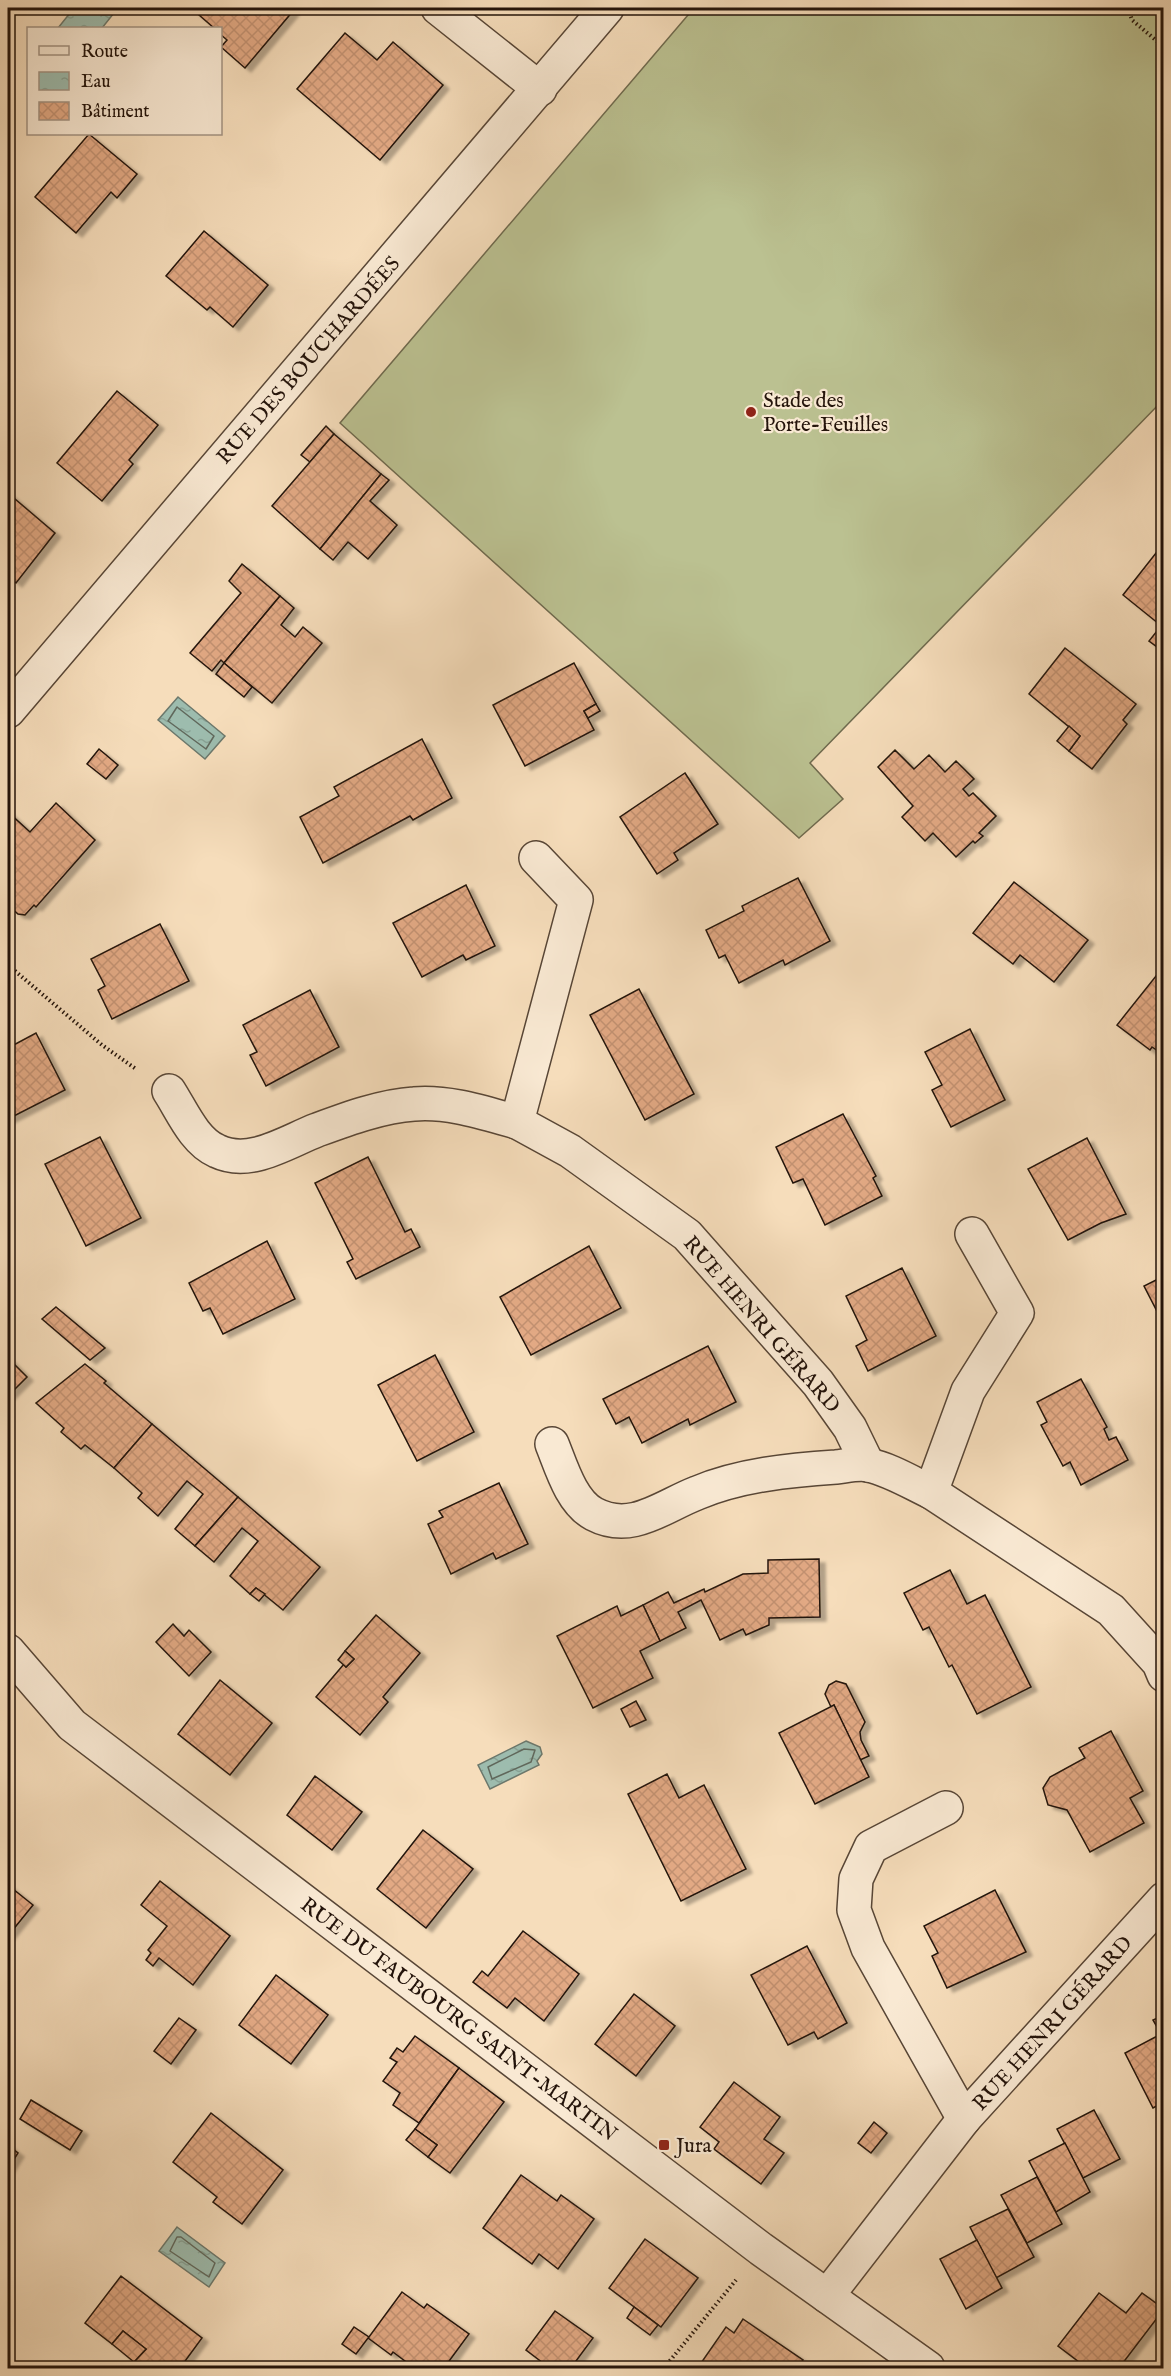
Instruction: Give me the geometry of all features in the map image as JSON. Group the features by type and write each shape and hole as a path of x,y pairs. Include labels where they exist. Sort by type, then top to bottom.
{"street":[{"path":"438,8 540,89"},
{"name":"RUE DES BOUCHARDÉES","path":"8,711 607,8"},
{"path":"517,1122 576,900 536,858"},
{"name":"RUE HENRI GÉRARD","path":"170,1091 203,1144 234,1156 269,1151 362,1115 414,1104 463,1108 517,1122 570,1151 687,1235 819,1383 850,1428 868,1465"},
{"path":"932,1492 968,1391 1017,1313 972,1234"},
{"path":"552,1444 567,1481 578,1498 592,1514 616,1521 648,1517 697,1492 744,1479 790,1470 868,1465 932,1492 1111,1610 1159,1663 1164,1675"},
{"name":"RUE DU FAUBOURG SAINT-MARTIN","path":"8,1651 72,1725 761,2249 928,2368"},
{"name":"RUE HENRI GÉRARD","path":"946,1808 871,1847 856,1879 854,1910 868,1948 964,2119"},
{"name":"RUE HENRI GÉRARD","path":"827,2296 964,2119 1164,1899"}],"path":[{"path":"1128,8 1131,20 1164,47"},
{"path":"8,965 102,1045 170,1091"},
{"path":"664,2368 761,2249"}],"green space":[{"name":"Stade des Porte-Feuilles","path":"694,8 1163,8 1163,400 810,763 843,799 799,838 340,423"}],"water":[{"path":"74,8 118,8 103,27 59,27"},
{"path":"178,697 225,736 205,759 158,720"},
{"path":"526,1741 540,1747 542,1754 537,1761 539,1765 490,1789 478,1765"},
{"path":"177,2227 225,2263 209,2287 159,2251"}],"building":[{"path":"191,8 289,8 293,11 245,68 222,48 227,40 222,36 222,27 213,27"},
{"path":"345,33 377,60 393,42 443,85 380,160 297,89"},
{"path":"88,135 137,174 117,198 111,192 76,233 35,197"},
{"path":"204,231 268,285 233,327 210,307 207,310 166,276"},
{"path":"117,391 158,425 129,460 133,464 102,501 57,463"},
{"path":"326,426 334,434 310,462 301,455"},
{"path":"334,434 381,474 320,549 272,506"},
{"path":"381,474 389,480 370,501 397,525 368,559 348,542 333,560 320,549"},
{"path":"8,493 55,533 16,583 8,576"},
{"path":"1156,553 1164,559 1164,628 1123,595"},
{"path":"242,564 280,596 224,663 221,660 212,671 190,653 241,593 229,581"},
{"path":"280,596 294,608 281,625 295,637 303,627 322,643 272,703 224,663"},
{"path":"1161,626 1164,628 1164,652 1149,641"},
{"path":"1065,648 1136,704 1123,720 1127,724 1092,769 1069,751 1080,736 1029,694"},
{"path":"224,663 252,687 244,697 216,674"},
{"path":"574,663 596,704 584,711 594,730 525,766 493,705"},
{"path":"596,704 600,711 588,718 584,711"},
{"path":"1069,726 1080,736 1069,751 1057,741"},
{"path":"422,739 452,798 413,820 410,816 323,863 300,817 339,796 334,787"},
{"path":"99,749 118,765 106,779 87,764"},
{"path":"895,750 914,769 929,755 945,772 956,761 974,779 963,789 969,796 973,793 996,816 979,833 983,836 975,843 973,841 956,857 933,833 925,841 902,817 913,806 878,767"},
{"path":"685,773 718,824 674,853 678,860 657,874 620,817"},
{"path":"56,803 95,840 36,907 34,905 25,915 18,914 8,905 8,812 30,832"},
{"path":"798,878 830,941 785,965 783,960 739,983 725,955 719,958 706,930 744,911 742,906"},
{"path":"1014,882 1088,940 1054,982 1020,955 1013,964 973,933"},
{"path":"466,885 495,946 466,960 463,955 422,977 393,923"},
{"path":"160,924 189,981 112,1019 98,990 105,986 91,959"},
{"path":"1160,971 1164,974 1164,1055 1152,1047 1150,1050 1117,1025"},
{"path":"639,989 694,1094 645,1120 590,1015"},
{"path":"310,990 339,1047 266,1086 250,1055 257,1052 243,1025"},
{"path":"970,1029 1005,1100 951,1127 932,1090 942,1085 925,1052"},
{"path":"36,1033 65,1090 8,1119 8,1048"},
{"path":"843,1114 876,1176 873,1178 882,1196 825,1225 803,1179 793,1183 776,1147"},
{"path":"100,1137 141,1218 86,1246 45,1164"},
{"path":"1087,1138 1126,1214 1101,1223 1068,1240 1028,1169"},
{"path":"368,1157 405,1232 411,1229 420,1247 356,1279 347,1262 353,1259 315,1183"},
{"path":"267,1241 295,1299 223,1334 210,1308 203,1311 189,1283"},
{"path":"589,1246 621,1308 531,1355 500,1297"},
{"path":"902,1268 936,1336 868,1371 856,1346 867,1340 846,1296"},
{"path":"1164,1276 1164,1325 1144,1286"},
{"path":"56,1307 105,1348 90,1360 42,1319"},
{"path":"708,1346 736,1402 690,1425 688,1419 642,1443 629,1417 616,1424 603,1399"},
{"path":"435,1355 474,1432 417,1461 378,1385"},
{"path":"8,1358 27,1377 8,1396"},
{"path":"85,1364 152,1424 114,1468 85,1445 81,1449 61,1432 64,1428 36,1403"},
{"path":"1081,1379 1107,1427 1104,1429 1109,1440 1116,1437 1128,1460 1081,1485 1070,1462 1063,1466 1041,1425 1047,1422 1037,1402"},
{"path":"152,1424 238,1497 195,1546 175,1529 203,1494 187,1481 158,1516 138,1498 142,1493 114,1468"},
{"path":"499,1483 528,1544 496,1559 493,1553 451,1574 428,1524 443,1517 439,1511"},
{"path":"238,1497 320,1567 283,1610 256,1588 250,1594 230,1576 258,1541 242,1528 214,1562 195,1546"},
{"path":"819,1559 820,1617 769,1618 769,1625 746,1635 743,1629 720,1640 701,1600 678,1612 686,1628 660,1641 643,1605 668,1592 674,1603 704,1589 705,1592 743,1574 768,1573 768,1560"},
{"path":"950,1570 967,1604 985,1595 1031,1687 977,1714 952,1665 949,1667 929,1627 923,1630 904,1593"},
{"path":"256,1588 265,1594 259,1601 250,1594"},
{"path":"643,1605 660,1641 640,1651 653,1678 593,1708 557,1636 617,1606 621,1616"},
{"path":"376,1615 420,1653 383,1697 388,1702 360,1735 316,1697 344,1664 346,1667 354,1659 345,1651"},
{"path":"173,1624 184,1636 189,1630 211,1652 189,1676 156,1642"},
{"path":"345,1651 354,1659 346,1667 338,1660"},
{"path":"220,1680 272,1723 230,1775 178,1734"},
{"path":"836,1681 846,1684 865,1722 860,1732 861,1740 869,1756 860,1760 834,1705 831,1707 825,1694 829,1685"},
{"path":"636,1701 646,1720 630,1727 621,1709"},
{"path":"834,1705 869,1777 815,1804 779,1733"},
{"path":"1111,1731 1143,1791 1130,1798 1144,1823 1090,1852 1067,1810 1048,1805 1043,1788 1050,1777 1085,1758 1079,1748"},
{"path":"667,1774 679,1798 704,1785 746,1869 681,1901 628,1794"},
{"path":"315,1776 362,1812 332,1850 287,1815"},
{"path":"423,1830 473,1869 426,1928 377,1889"},
{"path":"160,1881 230,1936 193,1985 159,1958 153,1966 146,1960 151,1953 148,1950 167,1926 141,1905"},
{"path":"8,1885 33,1905 8,1936"},
{"path":"995,1890 1026,1952 947,1988 932,1956 938,1953 924,1926"},
{"path":"523,1931 579,1974 544,2021 515,1998 507,2008 473,1982 482,1971 488,1976"},
{"path":"807,1946 847,2023 818,2039 814,2032 788,2045 751,1975"},
{"path":"276,1975 328,2015 291,2064 239,2025"},
{"path":"634,1994 675,2026 636,2076 595,2044"},
{"path":"1164,2015 1164,2039 1153,2020"},
{"path":"179,2018 196,2030 171,2064 154,2051"},
{"path":"1161,2034 1164,2039 1164,2102 1153,2108 1125,2053"},
{"path":"415,2036 459,2068 419,2123 393,2105 400,2093 383,2081 397,2062 390,2058 397,2048 403,2052"},
{"path":"459,2068 504,2102 450,2173 428,2157 437,2145 415,2129"},
{"path":"734,2082 780,2117 764,2139 784,2153 761,2184 714,2149 719,2142 700,2127"},
{"path":"31,2100 82,2131 70,2150 20,2119"},
{"path":"1094,2110 1120,2159 1083,2178 1057,2129"},
{"path":"211,2113 283,2170 242,2224 213,2202 217,2197 173,2162"},
{"path":"874,2122 887,2133 871,2153 858,2143"},
{"path":"415,2129 437,2145 428,2157 406,2140"},
{"path":"1065,2143 1090,2192 1056,2212 1029,2161"},
{"path":"8,2145 18,2153 8,2169"},
{"path":"521,2175 557,2201 561,2195 594,2219 558,2269 539,2254 532,2264 483,2228"},
{"path":"1037,2177 1062,2224 1027,2243 1001,2195"},
{"path":"1008,2209 1034,2257 996,2278 970,2227"},
{"path":"645,2239 698,2278 661,2327 609,2288"},
{"path":"977,2240 1002,2288 966,2309 940,2259"},
{"path":"121,2276 202,2338 180,2368 143,2368 134,2362 146,2349 123,2331 112,2344 85,2323"},
{"path":"402,2292 424,2308 427,2304 469,2334 444,2368 408,2368 410,2365 393,2352 391,2355 368,2338 356,2354 342,2344 354,2327 369,2337"},
{"path":"1099,2293 1126,2313 1142,2293 1164,2309 1119,2368 1087,2368 1058,2346"},
{"path":"634,2307 658,2325 650,2335 627,2318"},
{"path":"555,2311 593,2338 573,2365 578,2368 545,2368 547,2366 526,2350"},
{"path":"743,2319 803,2360 797,2368 708,2368 701,2363 726,2327 734,2333"},
{"path":"123,2331 146,2349 134,2362 112,2344"}],"place":[{"name":"Stade des Porte-Feuilles","path":"751,412"},
{"name":"Jura","path":"664,2145"}]}
